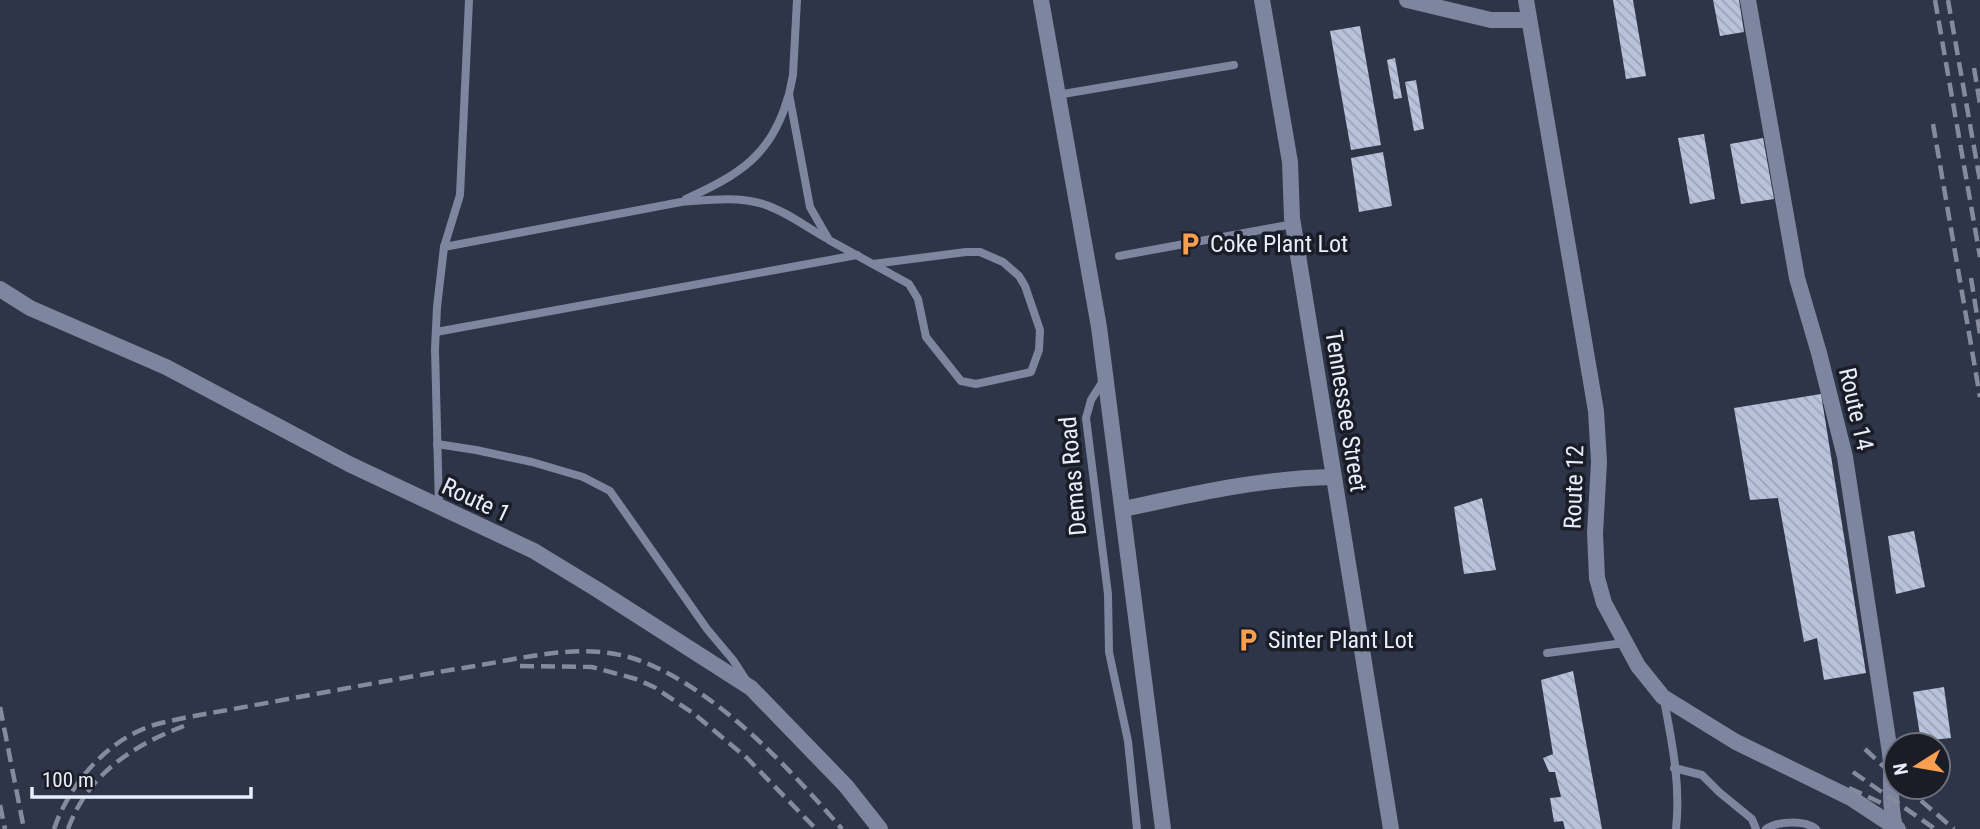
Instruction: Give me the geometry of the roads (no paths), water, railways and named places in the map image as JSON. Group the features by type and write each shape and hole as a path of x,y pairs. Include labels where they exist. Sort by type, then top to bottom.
{"street":[{"path":"1041,0 1106,376 1163,829"},
{"name":"Tennessee Street","path":"1262,0 1290,162 1293,225 1391,829"},
{"path":"1407,0 1491,20 1530,20"},
{"name":"Route 12","path":"1527,0 1596,411 1599,462 1595,533 1597,578 1604,603 1638,666 1663,697 1736,742 1851,798 1896,828"},
{"name":"Route 14","path":"1748,0 1797,278 1845,457 1890,752 1892,774 1889,807 1896,828"},
{"name":"Route 1","path":"0,289 30,308 166,367 279,429 439,508 534,551 649,621 751,688 846,786 880,829"},
{"path":"1124,509 1233,486 1285,479 1333,477"}],"lane":[{"path":"439,508 436,332 444,247 457,208 461,183 469,0"},
{"path":"681,202 726,179 763,149 777,129 793,75 797,0"},
{"path":"1057,95 1234,65"},
{"path":"789,94 810,207 829,240"},
{"path":"444,247 681,202 736,200 764,204 909,284 915,290 926,337 961,381 976,384 1025,374 1035,366 1040,330 1031,298 1019,276 1003,262 980,252 966,252 873,264"},
{"path":"1119,256 1293,225"},
{"path":"436,332 857,255"},
{"name":"Demas Road","path":"1106,376 1091,400 1086,418 1108,594 1109,652 1128,741 1137,829"},
{"path":"438,444 532,463 583,477 610,491 751,688"},
{"path":"1546,653 1624,643"},
{"path":"1663,697 1679,807 1676,829"},
{"path":"1674,768 1702,775 1752,819 1756,829"},
{"path":"1766,829 1774,823 1811,825 1816,829"}],"railway":[{"path":"1935,0 1980,257"},
{"path":"1948,0 1980,181"},
{"path":"1974,68 1980,104"},
{"path":"1933,124 1980,397"},
{"path":"1971,278 1980,334"},
{"path":"54,829 69,796 91,767 119,742 151,726 188,717 535,655 580,651 602,652 646,663 701,694 753,735 842,829"},
{"path":"520,666 592,667 654,687 693,713 747,758 816,829"},
{"path":"0,707 24,829"},
{"path":"68,829 87,793 114,764 147,743 184,726"},
{"path":"1865,749 1882,765"},
{"path":"1853,772 1935,829"},
{"path":"1849,788 1890,807"},
{"path":"1921,801 1954,829"},
{"path":"0,805 5,829"}],"place":[{"name":"Coke Plant Lot","path":"1190,244"},
{"name":"Sinter Plant Lot","path":"1248,640"}]}
